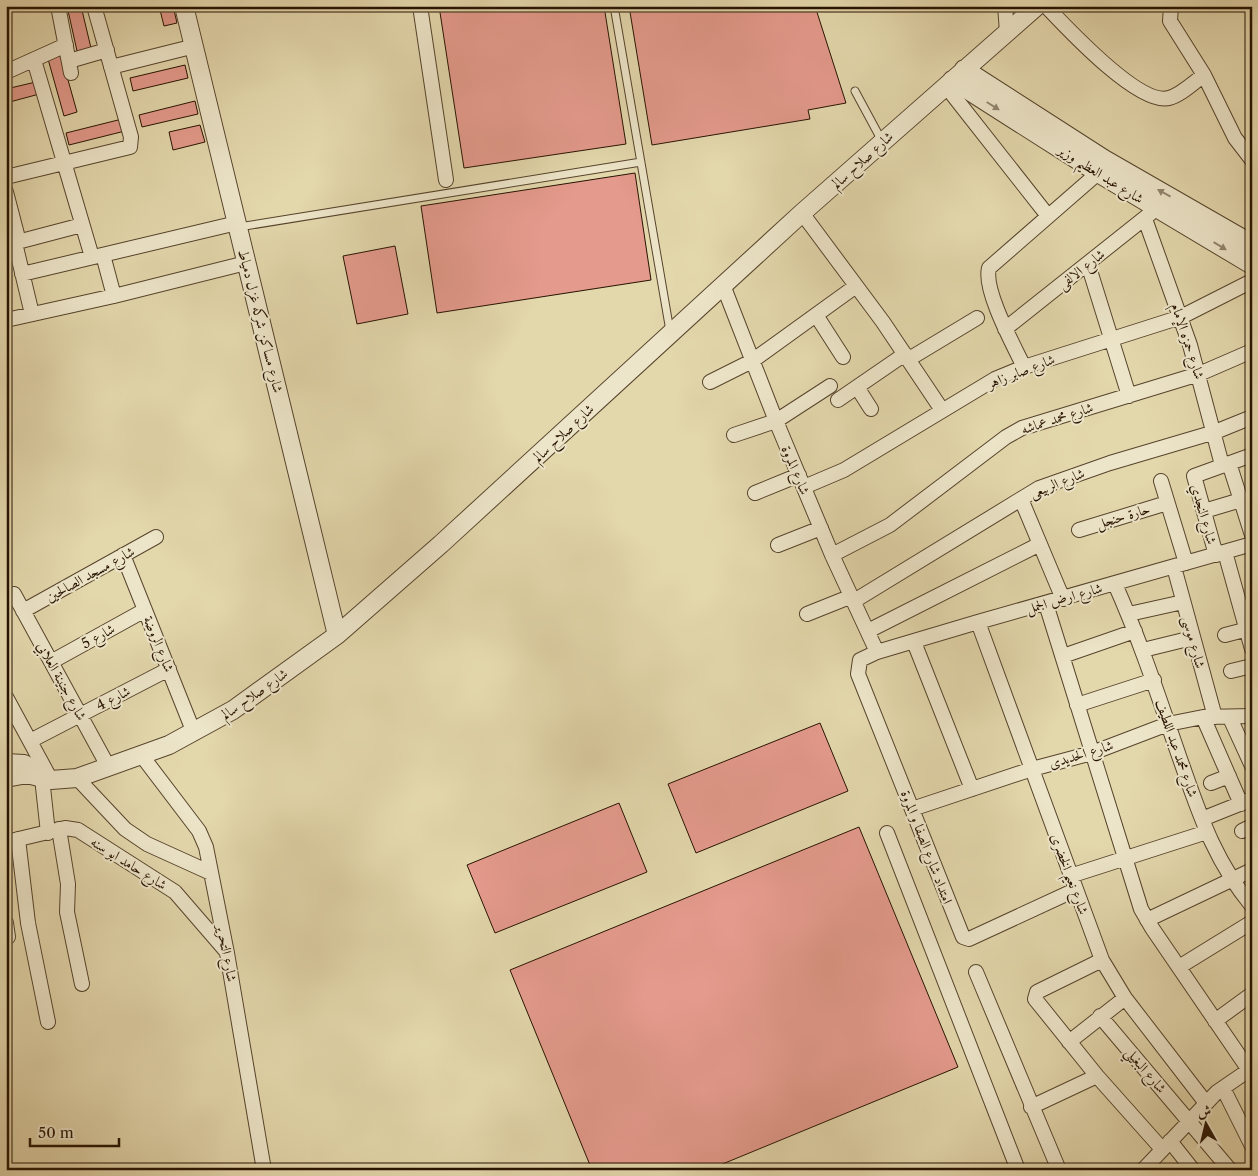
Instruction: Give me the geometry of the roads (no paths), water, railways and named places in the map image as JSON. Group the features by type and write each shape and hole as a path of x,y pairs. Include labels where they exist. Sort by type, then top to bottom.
{"street":[{"path":"58,6 70,67 107,50"},
{"path":"6,177 125,150 132,143 94,6"},
{"name":"شارع مساكن شركه غزل دمياط","path":"184,6 337,635"},
{"path":"420,6 446,180"},
{"path":"1005,6 1007,32"},
{"path":"1009,6 1019,12 1038,8 1146,94 1160,99 1170,98 1204,75"},
{"path":"1171,6 1170,21 1204,75 1235,138 1252,160"},
{"name":"شارع صلاح سالم","path":"6,778 27,774 47,779 76,778 142,756 194,733 234,710 337,635 441,544 802,213 954,78 1038,8"},
{"path":"6,72 66,45"},
{"path":"112,67 195,46"},
{"path":"34,60 82,225 98,256 114,296"},
{"path":"954,78 1048,216"},
{"name":"شارع عبد العظيم وزير","path":"954,78 1098,173 1151,214 1179,221 1252,265"},
{"name":"شارع عبد العظيم وزير","path":"954,78 1190,206 1252,244"},
{"path":"1024,367 1005,329 988,280 989,268 1098,173"},
{"path":"6,192 13,243 32,314"},
{"path":"1179,221 1184,221 1190,215 1190,206"},
{"path":"802,213 907,357 942,410"},
{"name":"شارع الالفى","path":"1005,329 1151,214"},
{"name":"شارع حمزه الإمام","path":"1151,214 1199,374 1214,432 1241,500 1252,534"},
{"path":"1201,235 1202,225 1211,220"},
{"path":"13,243 82,225"},
{"path":"22,274 237,225"},
{"path":"6,320 114,296 246,263"},
{"path":"1088,264 1129,396"},
{"name":"شارع صابر زاهر","path":"755,493 844,470 995,379 1024,367 1181,317 1252,281"},
{"name":"شارع المروة","path":"723,285 776,421 832,555 877,652"},
{"path":"710,382 752,361 856,286"},
{"path":"816,315 843,357"},
{"path":"838,400 907,357 977,318"},
{"name":"شارع محمد عماشه","path":"832,555 890,525 1022,428 1199,374 1252,351"},
{"path":"734,435 776,421 830,386"},
{"path":"857,387 871,409"},
{"name":"شارع الربيعى","path":"807,614 853,599 1040,488 1110,463 1214,432 1252,417"},
{"name":"شارع النجدي","path":"1252,455 1194,476 1204,511 1249,629 1252,648"},
{"name":"حارة حنجل","path":"1161,481 1180,565"},
{"path":"1021,499 1063,599"},
{"path":"1204,511 1241,500"},
{"name":"حارة حنجل","path":"1078,530 1167,503"},
{"path":"778,545 821,528"},
{"name":"شارع مسجد الصالحين","path":"23,611 156,537"},
{"path":"868,631 1040,544"},
{"name":"شارع ارض الجمل","path":"877,652 1252,544"},
{"name":"شارع الروضة","path":"123,555 194,733"},
{"name":"شارع موسى","path":"1180,565 1183,602 1209,717 1229,776 1249,802"},
{"name":"شارع محمد عبد اللطيف","path":"1115,584 1143,650 1205,826 1232,882 1252,906"},
{"name":"شارع جنينة العلابي","path":"14,594 109,768"},
{"path":"1129,614 1183,602"},
{"path":"1046,604 1136,896 1147,920 1250,1069 1206,1103 1166,1145 1151,1167"},
{"name":"شارع 5","path":"51,662 145,610"},
{"name":"شارع نعيم الخضرى","path":"978,622 1102,960 1125,998 1206,1103"},
{"path":"1225,635 1249,629"},
{"path":"1063,656 1135,631"},
{"path":"1143,650 1192,638"},
{"path":"914,642 972,789"},
{"name":"امتداد شارع الصفا و المروة","path":"877,652 860,660 858,674 963,938 970,939 1075,890"},
{"path":"1231,671 1252,666"},
{"name":"شارع 4","path":"30,741 169,669"},
{"path":"1077,704 1154,680"},
{"path":"6,697 30,741 47,779 54,831 68,884 67,912 82,984"},
{"name":"شارع الحديدى","path":"912,809 1032,769 1092,753 1168,724 1209,717 1252,716"},
{"path":"1230,718 1252,766"},
{"name":"شارع التحرير","path":"142,756 199,831 206,847 227,953 264,1170"},
{"path":"6,763 24,764 47,779"},
{"path":"1211,782 1229,776"},
{"path":"76,778 106,811 132,834 147,844 211,873"},
{"path":"1070,876 1125,858 1205,826 1249,802"},
{"name":"شارع حامد ابو سنه","path":"12,840 54,831 78,830 175,892 227,953"},
{"path":"887,833 1018,1170"},
{"path":"12,840 48,1022"},
{"path":"1147,920 1232,882 1252,870"},
{"path":"1178,967 1252,922"},
{"path":"1102,960 1036,994 1035,999 1097,1076 1193,1170"},
{"path":"976,972 1059,1170"},
{"path":"1215,1021 1252,994"},
{"path":"1069,1042 1125,998"},
{"name":"شارع البغيلي","path":"1100,1016 1230,1170"},
{"path":"1031,1107 1097,1076"},
{"path":"1223,1088 1252,1146"}],"lane":[{"path":"614,6 671,334"},
{"path":"855,91 883,141"},
{"path":"237,225 641,162"}]}
